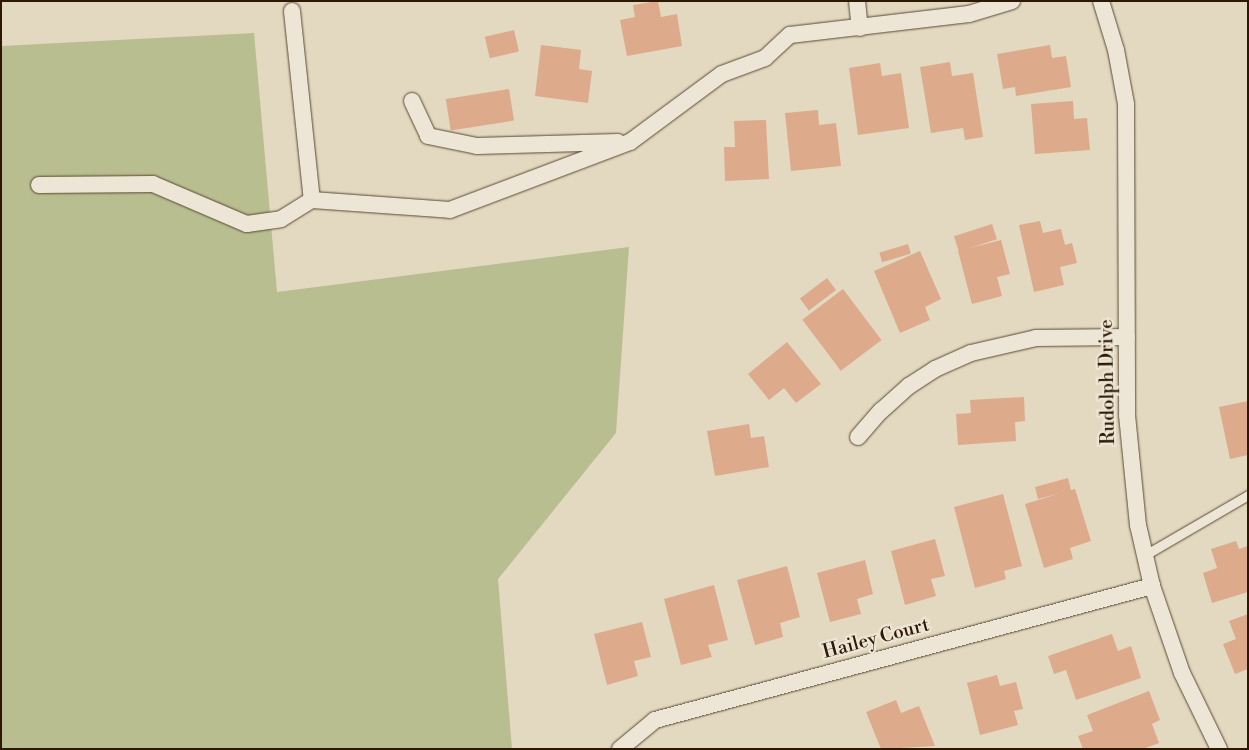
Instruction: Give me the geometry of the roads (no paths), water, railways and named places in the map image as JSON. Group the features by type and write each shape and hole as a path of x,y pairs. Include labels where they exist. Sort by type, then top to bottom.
{"street":[{"path":"856,1 860,28"},
{"path":"39,186 153,184 247,224 282,219 312,200 450,210 630,142 722,74 765,58 790,35 969,14 1012,1"},
{"name":"Rudolph Drive","path":"1101,1 1116,50 1126,104 1127,338 1130,470 1152,586 1182,674 1219,749"},
{"path":"292,11 312,200"},
{"path":"412,101 428,136 477,146 630,142"},
{"path":"858,438 881,411 909,386 935,369 971,352 1036,338 1127,338"},
{"name":"Hailey Court","path":"620,749 655,720 1152,586"}],"lane":[{"path":"1145,555 1248,495"}]}
